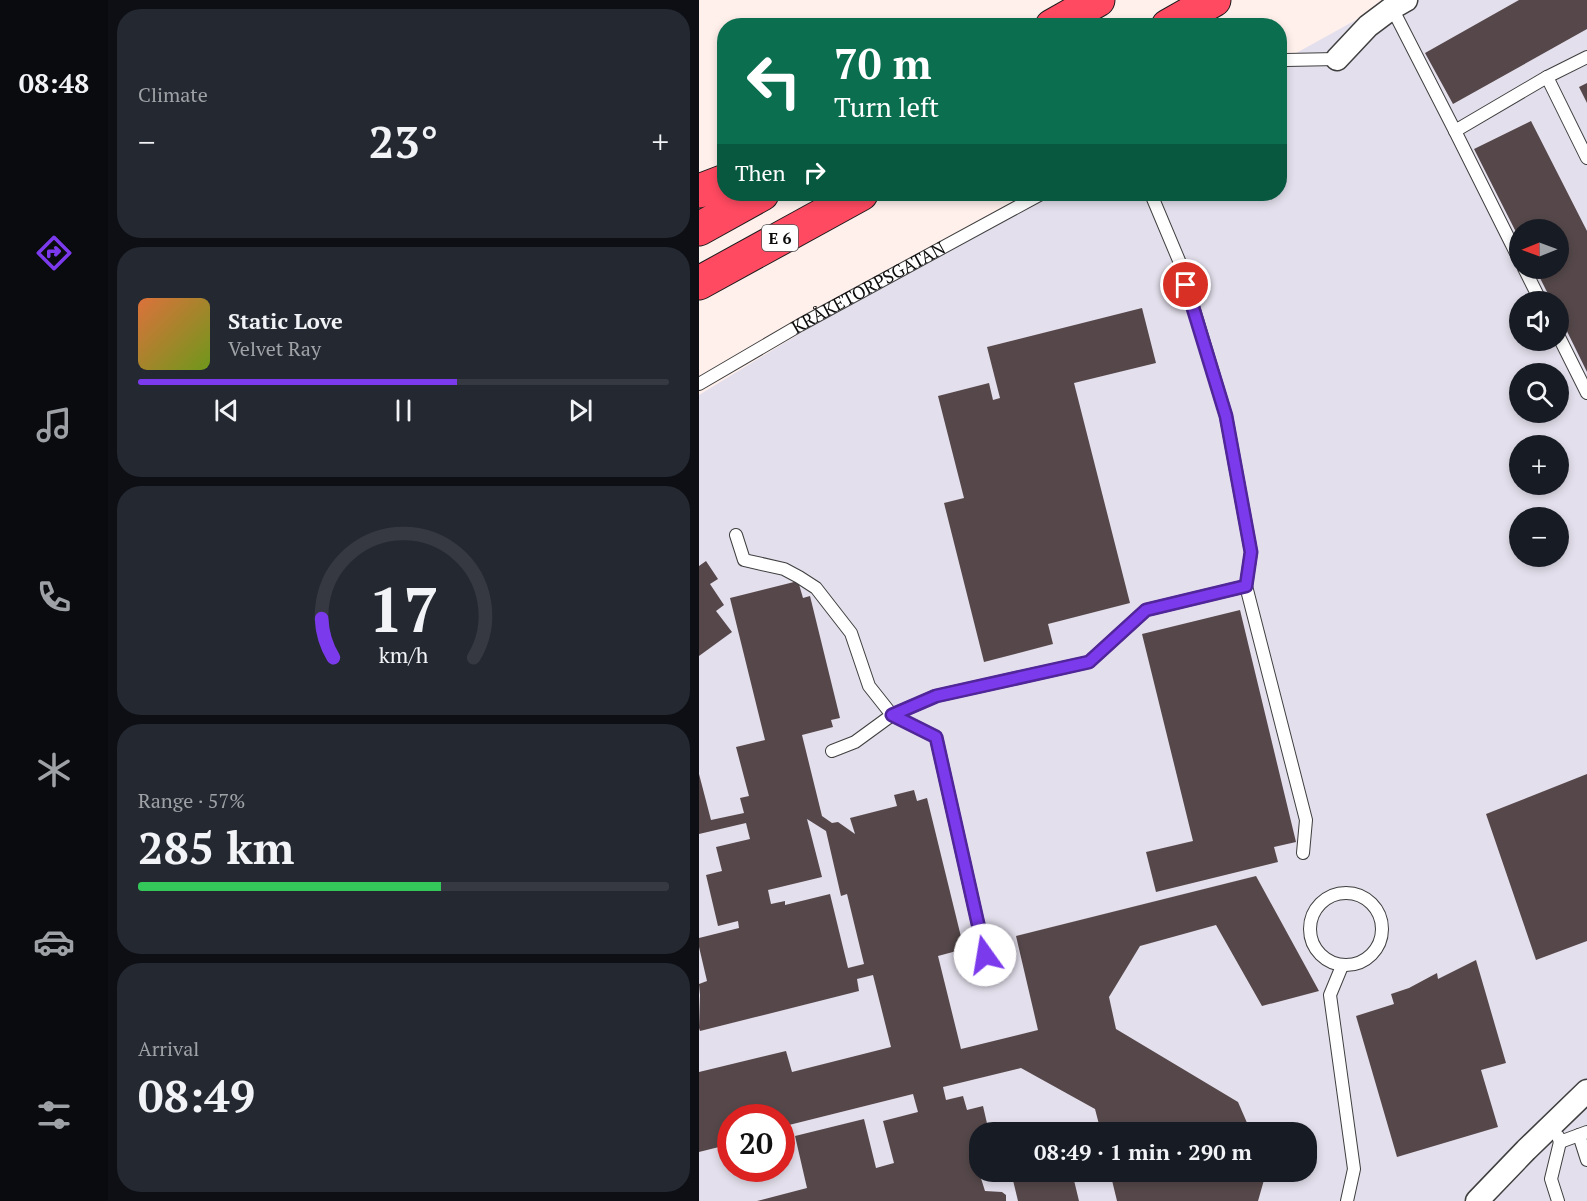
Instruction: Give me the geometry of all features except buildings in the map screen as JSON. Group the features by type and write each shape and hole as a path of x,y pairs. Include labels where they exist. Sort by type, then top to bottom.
{"highway":[{"path":"1066,18 1098,0"},
{"path":"1182,18 1214,0"},
{"path":"699,191 717,185"},
{"path":"699,229 749,201"},
{"name":"E 6","path":"699,283 848,201"}],"street":[{"path":"1337,59 1368,26 1399,4"},
{"path":"1477,1201 1557,1133 1587,1091"}],"lane":[{"path":"1399,4 1455,131 1509,239"},
{"path":"1455,131 1587,57"},
{"path":"1287,60 1337,59"},
{"path":"1548,77 1587,158"},
{"name":"KRÅKETORPSGATAN","path":"699,384 800,325 1028,201"},
{"path":"1154,201 1180,263 1226,416 1251,552 1246,586 1306,820 1303,853"},
{"path":"1566,351 1587,393"},
{"path":"736,535 744,560 784,570 816,588 851,633 869,686 892,715 936,737 985,955"},
{"path":"832,750 855,742 892,715 936,696 1089,662 1146,610 1246,586"},
{"path":"1349,892 1361,895 1371,902 1382,923 1382,935 1371,956 1342,966 1325,959 1318,952 1311,941 1309,929 1311,917 1317,906 1326,898 1337,893 1349,892"},
{"path":"1342,966 1330,995 1354,1169 1347,1201"},
{"path":"1558,1201 1551,1179 1557,1133 1583,1134 1587,1160"}],"shaded area":[{"path":"1392,0 1587,0 1587,1201 699,1201 699,395 948,243 1026,201 1287,201 1287,58"}],"route":[{"path":"985,955 936,737 892,715 936,696 1089,662 1146,610 1246,586 1251,552 1226,416 1186,285"}]}
